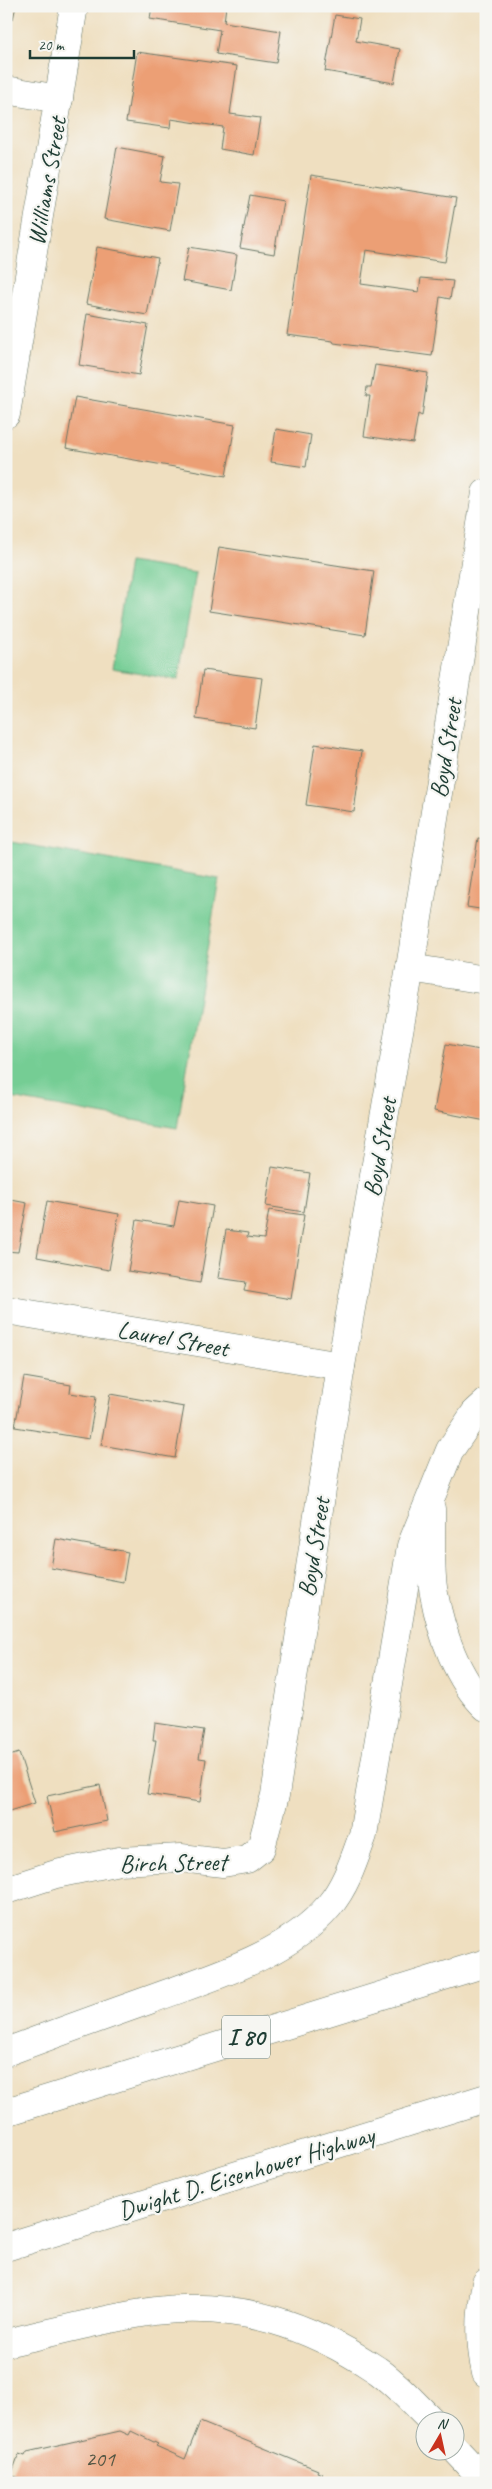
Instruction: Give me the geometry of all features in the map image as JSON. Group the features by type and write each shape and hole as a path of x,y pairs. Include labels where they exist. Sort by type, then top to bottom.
{"main road":[{"name":"Williams Street","path":"6,414 74,6"},
{"path":"6,90 59,99"},
{"name":"Boyd Street","path":"274,1802 341,1366 478,592 486,493"},
{"path":"410,968 486,980"},
{"name":"Laurel Street","path":"6,1310 341,1366"},
{"path":"6,2052 232,1968 272,1950 303,1930 329,1906 349,1875 363,1835 411,1546 450,1450 475,1413 486,1403"},
{"path":"430,1496 434,1593 451,1654 477,1699 486,1707"},
{"name":"Birch Street","path":"6,1890 56,1874 119,1861 181,1858 223,1863 247,1859 261,1848 274,1802"},
{"name":"I 80","path":"6,2112 486,1963"},
{"name":"Dwight D. Eisenhower Highway","path":"6,2247 486,2098"},
{"path":"486,2283 481,2308 482,2357 486,2373"},
{"path":"6,2343 155,2311 219,2310 271,2317 319,2336 378,2371 422,2412"},
{"path":"464,2459 486,2482"}],"green space":[{"path":"129,562 196,573 178,680 112,669"},
{"path":"6,841 219,879 177,1128 6,1097"}],"building":[{"path":"6,6 16,6 13,19 6,17"},
{"path":"152,6 226,6 224,22 281,31 276,63 216,54 220,30 150,19"},
{"path":"335,15 360,19 356,41 400,49 394,83 325,71"},
{"path":"137,52 237,66 230,114 260,118 254,155 220,149 223,127 171,119 170,128 126,122"},
{"path":"117,147 165,156 160,182 178,184 170,231 104,219"},
{"path":"311,175 456,198 445,262 366,250 361,284 419,292 421,278 453,281 450,299 440,297 432,356 287,335"},
{"path":"250,195 283,201 274,254 240,248"},
{"path":"97,247 158,258 147,315 86,304"},
{"path":"189,247 237,255 231,290 182,281"},
{"path":"87,314 148,325 139,375 79,365"},
{"path":"375,365 428,373 422,416 418,414 413,443 364,436 370,396 366,396 367,387 371,387"},
{"path":"75,397 235,425 226,476 66,448"},
{"path":"276,429 311,435 306,467 271,462"},
{"path":"219,547 374,571 365,635 209,611"},
{"path":"203,670 262,678 255,728 196,719"},
{"path":"315,744 362,751 354,812 306,805"},
{"path":"478,838 486,839 486,910 467,907"},
{"path":"446,1044 486,1051 486,1121 434,1111"},
{"path":"272,1167 310,1173 304,1212 266,1206"},
{"path":"6,1199 27,1203 18,1252 6,1251"},
{"path":"179,1200 213,1206 200,1283 128,1271 137,1220 174,1226"},
{"path":"47,1201 119,1214 109,1270 37,1257"},
{"path":"269,1210 304,1215 291,1299 244,1291 246,1282 218,1278 226,1230 248,1233 247,1237 264,1239"},
{"path":"24,1377 71,1385 70,1393 96,1397 89,1439 15,1427"},
{"path":"110,1394 184,1407 175,1458 101,1445"},
{"path":"56,1539 128,1552 123,1582 51,1568"},
{"path":"155,1723 204,1730 199,1758 206,1759 200,1802 147,1794 156,1740 153,1740"},
{"path":"19,1753 35,1803 6,1812 6,1757"},
{"path":"100,1785 107,1821 55,1832 47,1796"},
{"path":"200,2422 318,2470 317,2472 322,2474 319,2483 32,2483 11,2475 19,2454 25,2456 27,2452 120,2431 129,2435 131,2431 158,2444 156,2446 185,2459"}]}
